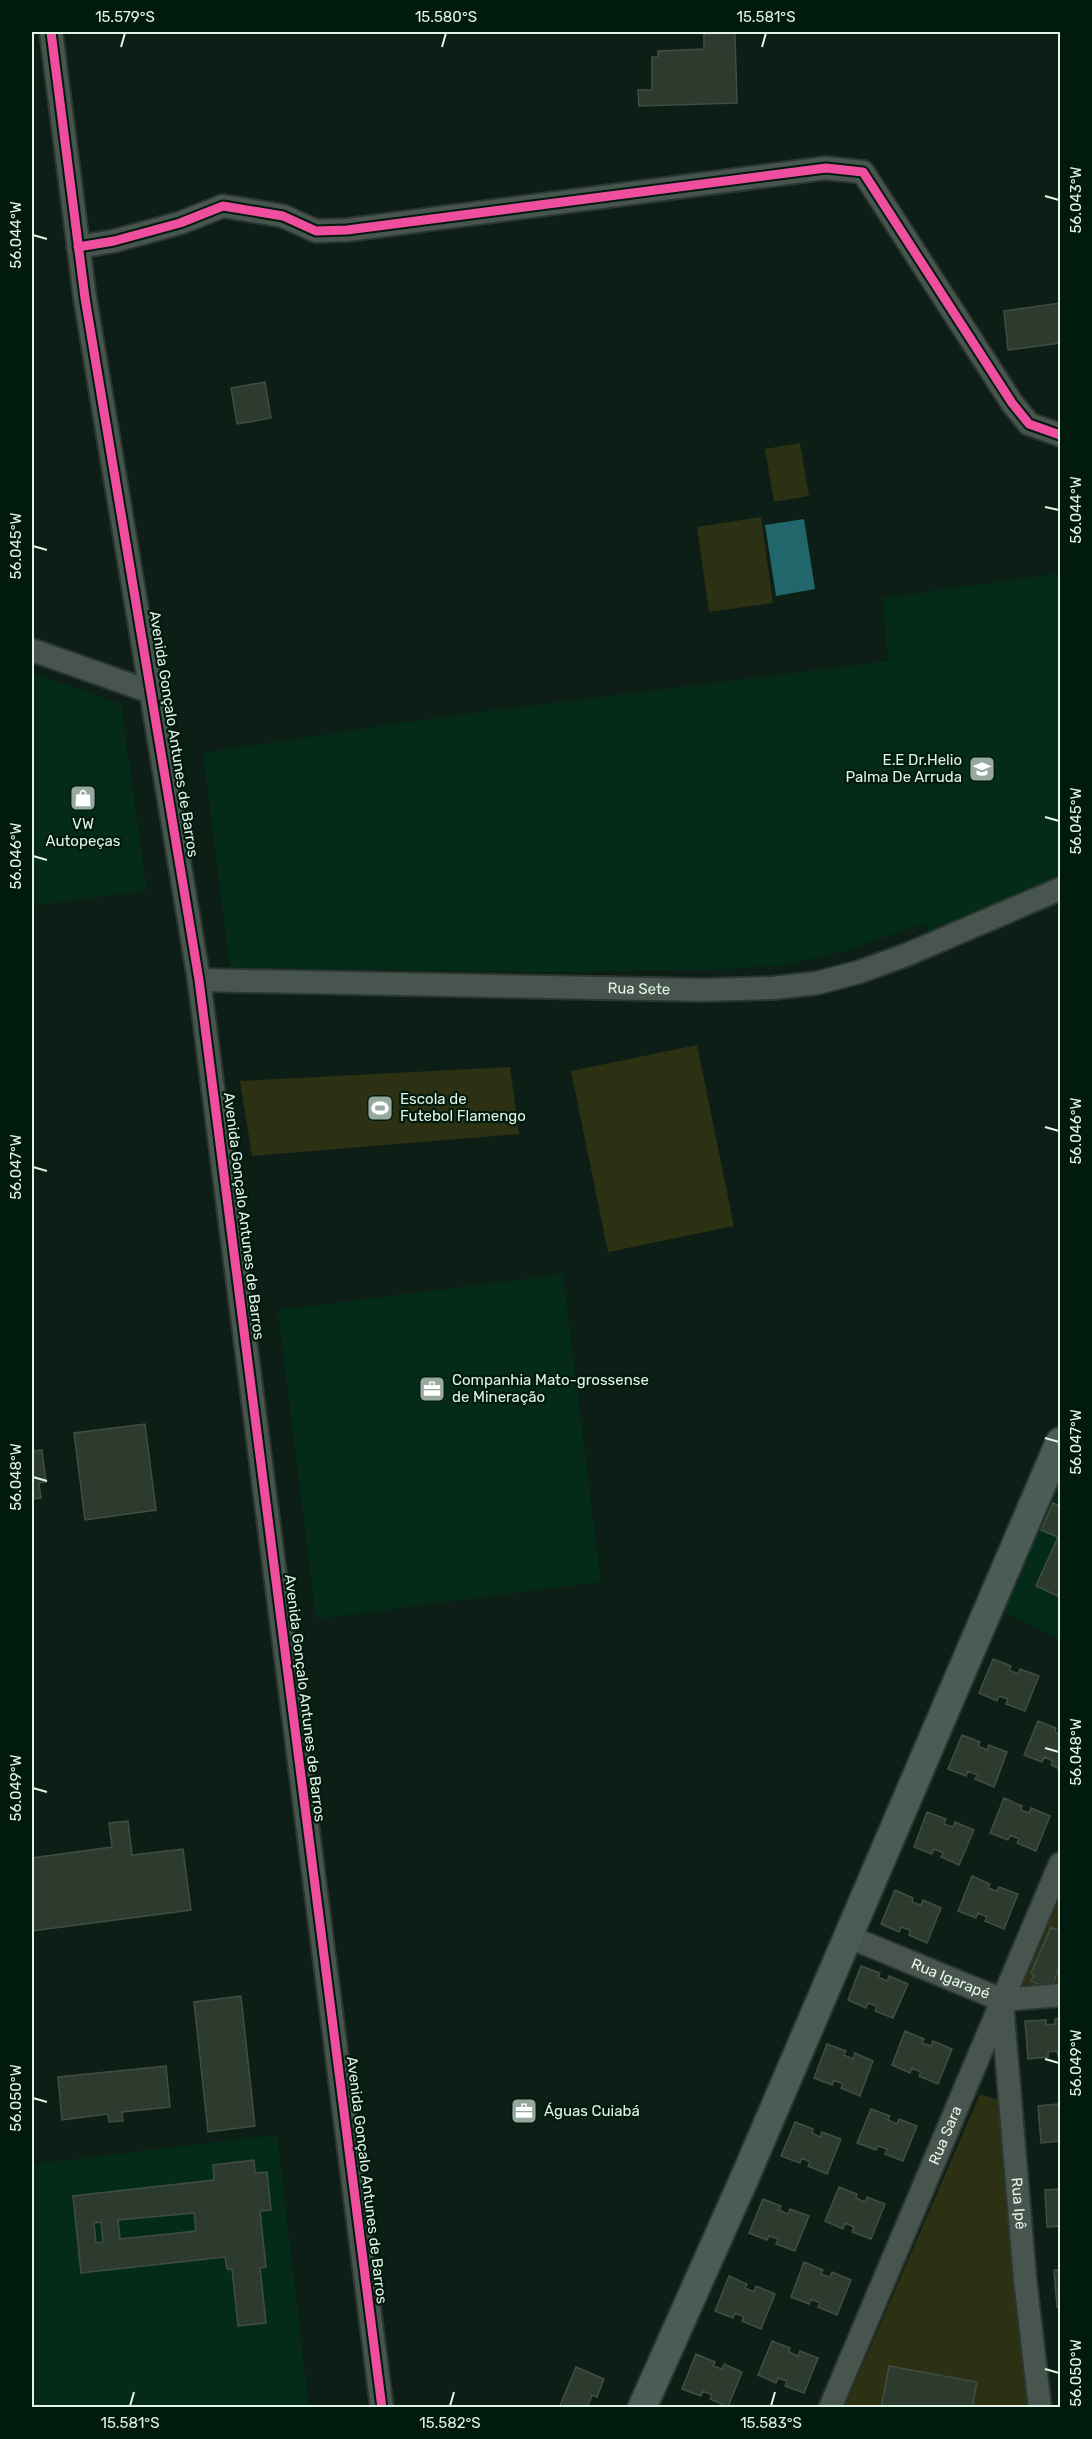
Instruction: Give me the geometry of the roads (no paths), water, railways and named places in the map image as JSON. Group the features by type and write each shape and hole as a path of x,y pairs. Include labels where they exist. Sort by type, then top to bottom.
{"main road":[{"path":"642,2408 745,2177 1060,1442"}],"street":[{"name":"Avenida Gonçalo Antunes de Barros","path":"51,32 78,247 199,980 382,2408"},
{"path":"78,247 114,241 180,223 224,206 283,216 316,231 347,230 826,168 863,172 1012,404 1029,424 1060,435"},
{"path":"32,650 151,692"},
{"name":"Rua Sete","path":"199,980 702,990 773,988 817,983 859,972 906,955 1060,889"},
{"name":"Rua Sara","path":"830,2408 1060,1864"},
{"name":"Rua Igarapé","path":"847,1936 1002,2000 1060,1995"},
{"name":"Rua Ipê","path":"1002,2000 1025,2279 1040,2408"}],"water":[{"path":"804,519 815,589 776,596 765,525"}],"place":[{"name":"E.E Dr.Helio Palma De Arruda","path":"982,769"},
{"name":"VW Autopeças","path":"83,798"},
{"name":"Escola de Futebol Flamengo","path":"380,1108"},
{"name":"Companhia Mato-grossense de Mineração","path":"432,1389"},
{"name":"Águas Cuiabá","path":"524,2111"}]}
